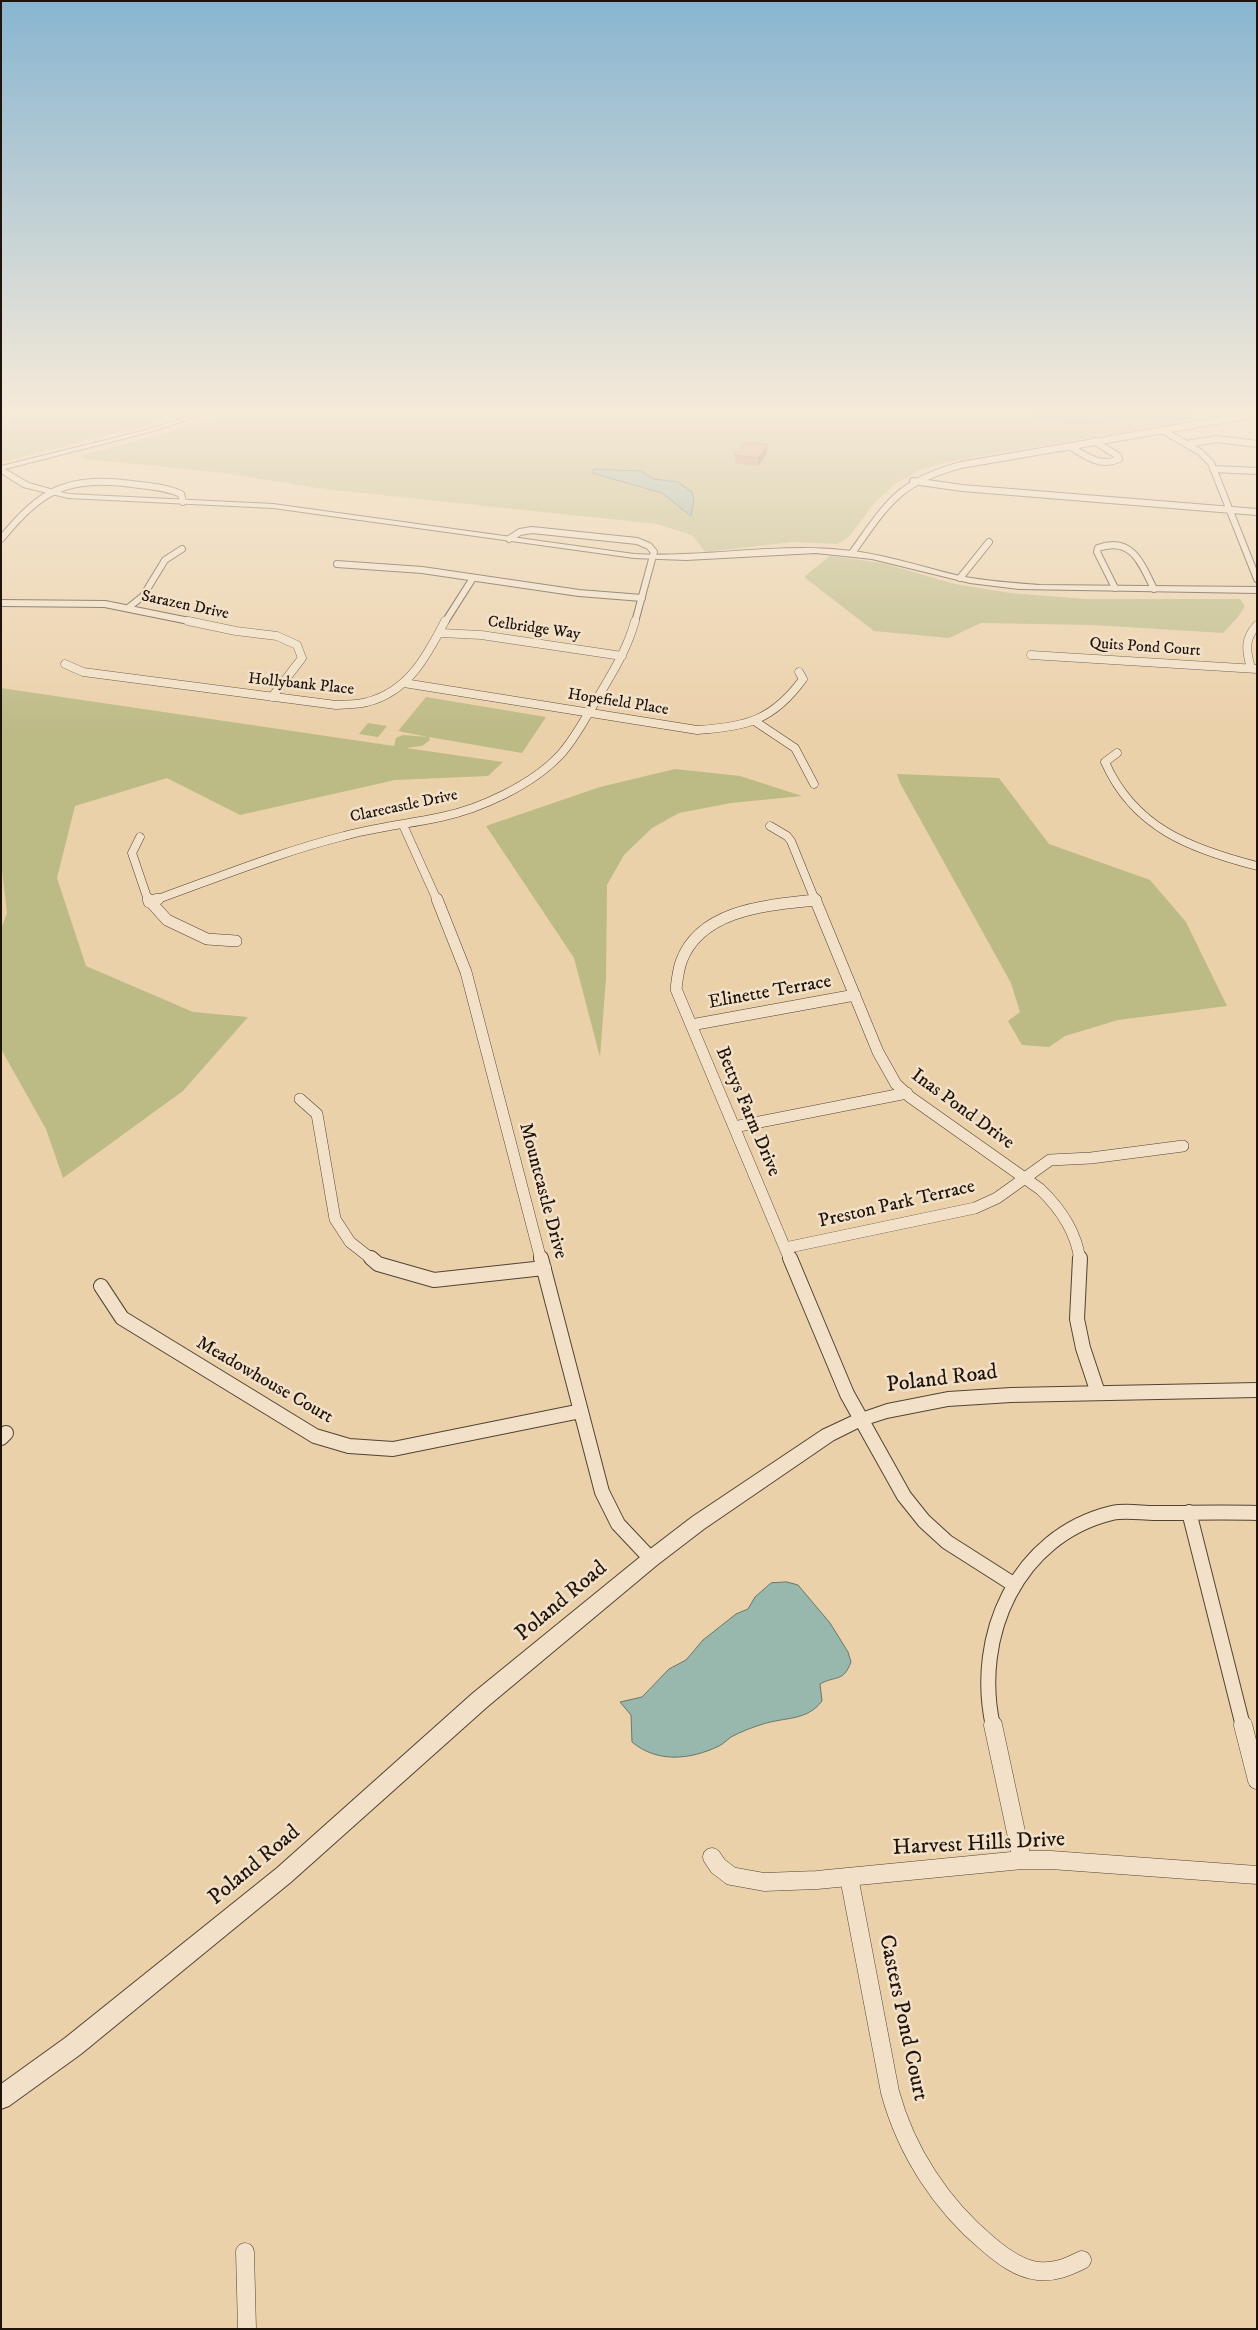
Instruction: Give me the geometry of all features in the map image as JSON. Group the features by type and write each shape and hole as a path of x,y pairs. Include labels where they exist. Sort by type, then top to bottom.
{"street":[{"path":"1,539 21,517"},
{"path":"350,517 653,558 702,558 778,550 852,553 893,560 960,578 1022,587 1257,590"},
{"path":"852,553 879,517"},
{"path":"1233,517 1257,579"},
{"path":"509,539 520,532 532,530 633,541 649,546 654,552 653,558"},
{"path":"960,578 989,542"},
{"path":"1115,588 1097,552 1098,548 1106,545 1122,546 1134,552 1154,589"},
{"path":"128,608 143,596 165,560 182,548"},
{"name":"Clarecastle Drive","path":"149,902 314,844 346,835 443,818 491,800 520,786 543,771 560,755 575,736 629,643 653,558"},
{"path":"337,564 422,570 579,592 642,598"},
{"name":"Hollybank Place","path":"65,664 83,672 336,705 357,705 388,696 404,683 441,633 455,601 473,578"},
{"name":"Sarazen Drive","path":"1,603 91,603 128,608 292,641 300,648 302,658 272,697"},
{"path":"1254,669 1246,649 1246,640 1257,625"},
{"name":"Celbridge Way","path":"441,633 481,636 622,656"},
{"name":"Quits Pond Court","path":"1031,655 1254,669"},
{"name":"Hopefield Place","path":"404,683 697,730 732,729 756,722 792,696 803,679 799,672"},
{"path":"756,722 795,748 814,784"},
{"path":"1117,754 1105,762 1108,772 1121,794 1146,818 1175,836 1201,848 1257,866"},
{"name":"Mountcastle Drive","path":"403,825 466,972 602,1492 618,1524 651,1559"},
{"name":"Inas Pond Drive","path":"770,826 792,841 884,1066 896,1084 1025,1178 1051,1198 1060,1210 1076,1243 1080,1269 1077,1317 1080,1338 1098,1393"},
{"path":"140,838 132,852 149,902 167,920 184,930 207,939 236,940"},
{"name":"Bettys Farm Drive","path":"816,900 762,907 734,913 711,924 698,934 682,956 676,977 676,988 847,1394 860,1419 904,1496 924,1520 947,1542 1013,1584"},
{"name":"Elinette Terrace","path":"691,1025 854,995"},
{"path":"734,1127 907,1093"},
{"path":"300,1099 317,1114 335,1219 350,1242 378,1264 434,1280 544,1268"},
{"name":"Preston Park Terrace","path":"785,1248 974,1208 997,1198 1050,1160 1091,1158 1183,1146"},
{"name":"Meadowhouse Court","path":"101,1286 122,1318 315,1436 349,1446 393,1449 581,1411"},
{"name":"Poland Road","path":"1,2098 73,2046 284,1875 480,1700 651,1559 698,1523 828,1435 860,1419 906,1404 952,1398 1257,1390"},
{"path":"1189,1512 1257,1780"},
{"path":"1022,1860 988,1697 987,1670 996,1623 1013,1584 1021,1571 1045,1546 1072,1529 1110,1513 1257,1512"},
{"name":"Harvest Hills Drive","path":"712,1857 718,1866 731,1876 764,1882 1022,1860 1257,1875"},
{"name":"Casters Pond Court","path":"849,1876 893,2103 923,2168 944,2199 964,2222 985,2243 1008,2260 1023,2268 1042,2273 1058,2272 1082,2260"},
{"path":"245,2252 247,2329"}],"shaded area":[{"path":"588,517 864,517 849,537 837,544 792,542 705,552 692,535 657,524"},
{"path":"830,556 882,563 955,584 1010,593 1086,599 1240,599 1245,606 1238,617 1223,633 1093,625 981,623 949,638 874,631 804,577"},
{"path":"1,688 394,746 396,738 403,735 428,737 398,731 426,697 546,717 522,753 429,737 430,740 422,746 406,748 503,762 488,776 395,780 240,815 167,778 75,806 57,878 86,966 193,1012 248,1017 183,1091 63,1178 46,1129 1,1049 1,929 7,913 1,862"},
{"path":"368,723 387,726 378,737 359,734"},
{"path":"675,769 740,776 802,796 731,803 679,813 652,828 624,855 607,885 606,978 600,1057 574,958 486,826 600,787"},
{"path":"897,774 999,778 1049,844 1150,880 1186,922 1227,1006 1118,1020 1065,1036 1049,1047 1022,1045 1008,1021 1020,1012 1011,983 900,783"}],"water":[{"path":"787,1582 798,1585 830,1623 848,1652 851,1662 842,1676 820,1684 822,1701 810,1712 803,1715 751,1728 731,1737 719,1746 697,1754 674,1757 663,1756 642,1749 632,1742 631,1715 620,1702 642,1697 669,1669 686,1660 703,1640 736,1614 748,1609 755,1597 771,1583"}]}
